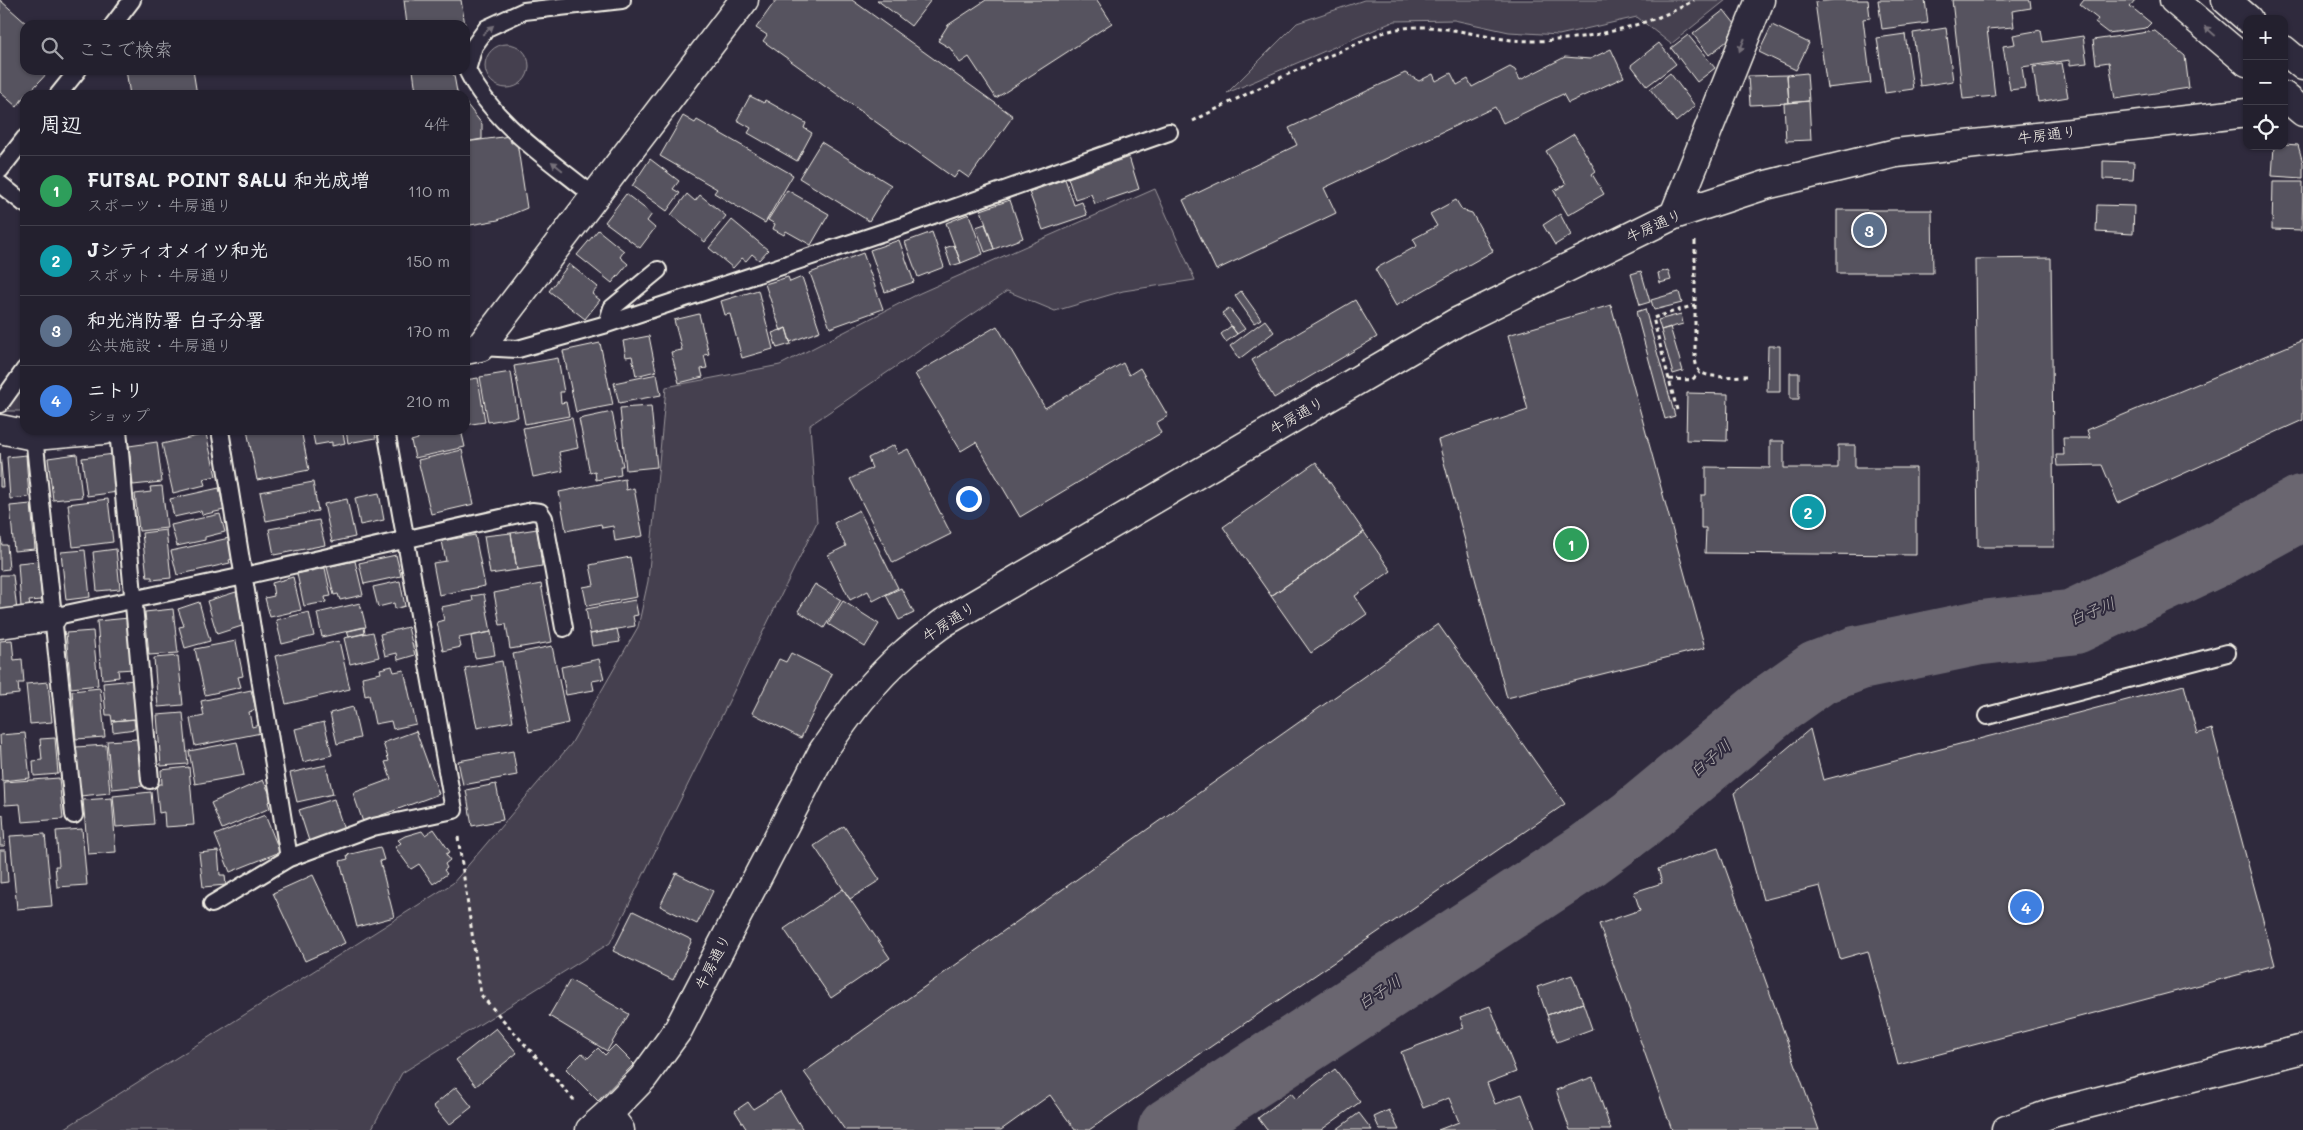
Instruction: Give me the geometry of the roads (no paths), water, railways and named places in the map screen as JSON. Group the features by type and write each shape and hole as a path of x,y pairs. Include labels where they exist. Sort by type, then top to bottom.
{"main road":[{"path":"472,349 595,197 744,0"},
{"path":"1684,212 1760,0"},
{"path":"2174,0 2245,60"},
{"path":"2226,0 2243,15"},
{"path":"2288,53 2303,66"},
{"name":"牛房通り","path":"606,1125 678,1030 823,751 851,710 904,653 943,623 1457,322 1684,212 1766,185 1896,153 2243,113"},
{"path":"0,429 20,433"},
{"path":"29,435 46,435"},
{"path":"0,624 52,617"},
{"path":"2006,1130 2052,1113 2303,1049"}],"lane":[{"path":"117,20 132,0"},
{"path":"470,60 474,46 487,28 524,11 622,0"},
{"path":"62,90 74,75"},
{"path":"469,75 475,88 500,119 595,197"},
{"path":"472,349 518,349 607,324 905,225 1170,132"},
{"path":"0,170 20,144"},
{"path":"0,184 20,200"},
{"path":"607,324 612,308 658,270"},
{"path":"0,404 20,376"},
{"path":"118,435 150,780"},
{"path":"221,435 289,858"},
{"path":"212,904 289,858 372,827 454,810 387,435"},
{"path":"34,436 74,816"},
{"path":"52,617 532,511 540,512 544,518 564,628"},
{"path":"1986,716 2227,652"}],"waterway":[{"name":"白子川","path":"1170,1130 1588,855 1635,820 1776,703 1818,673 1858,658 1978,633 2073,622 2221,552 2303,507"}],"place":[{"name":"和光消防署 白子分署","path":"1869,230"},
{"name":"Jシティオメイツ和光","path":"1808,512"},
{"name":"FUTSAL POINT SALU 和光成増","path":"1571,544"},
{"name":"ニトリ","path":"2026,907"}]}
